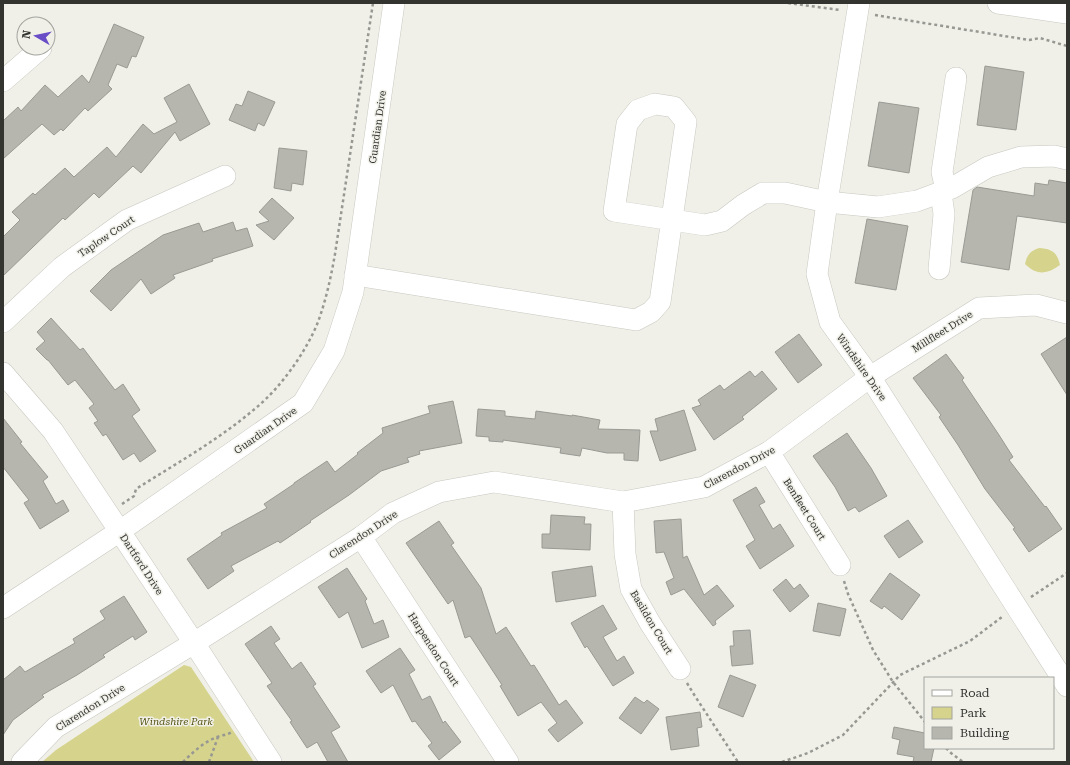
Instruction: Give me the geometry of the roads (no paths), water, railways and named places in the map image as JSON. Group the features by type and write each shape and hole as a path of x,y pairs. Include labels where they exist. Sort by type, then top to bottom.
{"street":[{"name":"Guardian Drive","path":"3,608 115,523 303,403 334,350 353,292 394,3"},
{"path":"1007,4 1067,13"},
{"name":"Windshire Drive","path":"858,8 817,274 830,322 870,377 1067,686"},
{"path":"3,81 32,56"},
{"path":"939,269 944,214 942,172 956,78"},
{"path":"356,275 636,320 651,312 660,302 672,220 686,122 674,107 655,104 638,110 627,124 614,211 672,220 704,225 722,220 763,192 785,193 827,202 878,207 917,201 952,188 988,167 1021,157 1054,156 1067,159"},
{"name":"Taplow Court","path":"3,322 62,267 126,220 225,176"},
{"name":"Millfleet Drive","path":"870,377 979,308 1036,305 1067,313"},
{"name":"Dartford Drive","path":"3,373 53,431 271,762"},
{"name":"Clarendon Drive","path":"22,762 56,727 194,643 361,536 393,513 439,492 494,482 623,502 704,487 769,452 870,377"},
{"name":"Benfleet Court","path":"769,452 840,566"},
{"name":"Basildon Court","path":"623,502 625,554 631,589 650,623 680,669"},
{"name":"Harpendon Court","path":"361,536 508,762"}],"park label":[{"name":"Windshire Park","path":"176,721"}]}
